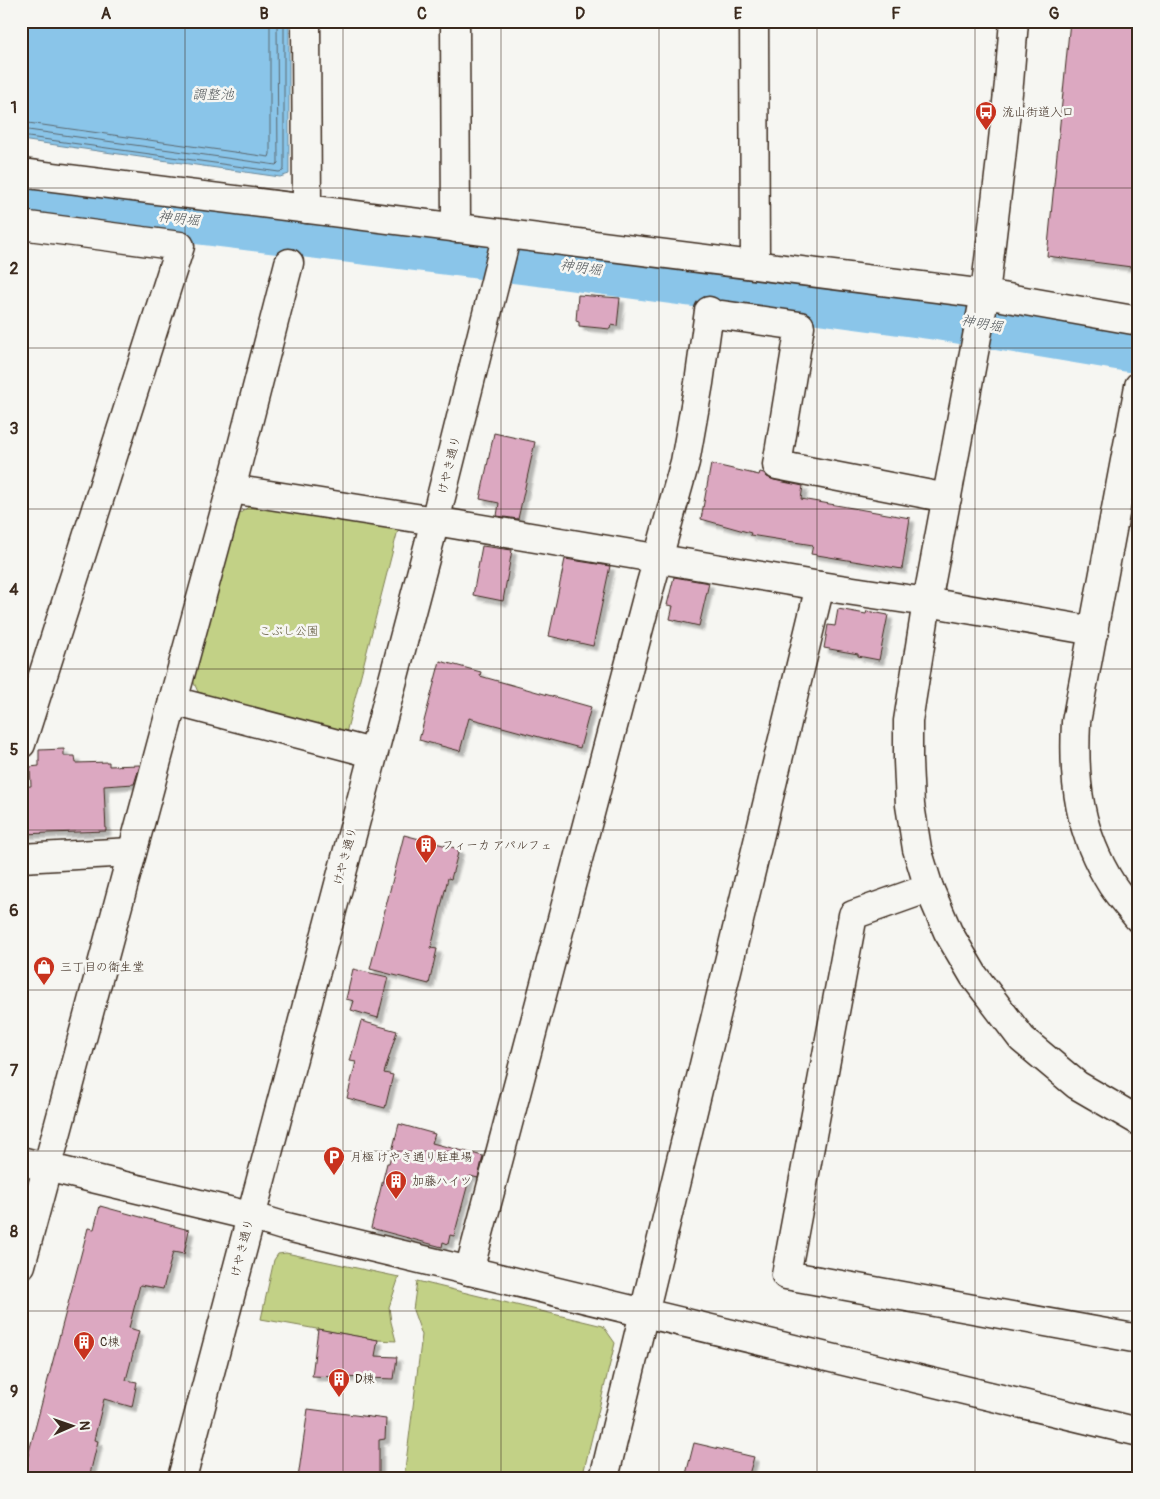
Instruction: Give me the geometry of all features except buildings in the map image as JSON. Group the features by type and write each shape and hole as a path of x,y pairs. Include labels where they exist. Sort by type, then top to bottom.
{"street":[{"path":"306,21 307,208"},
{"path":"456,21 456,228"},
{"path":"754,21 755,264"},
{"path":"1014,21 1006,112 978,336 927,602 908,721 910,805 918,849 929,888 948,932 974,976 1022,1039 1076,1085 1139,1122"},
{"path":"21,174 307,208 456,228 506,239 755,264 983,301 1139,321"},
{"path":"21,225 180,246 21,744"},
{"name":"けやき通り","path":"182,1478 372,753 435,521 506,239"},
{"path":"21,1265 34,1164 132,852 231,489 289,263"},
{"path":"469,1271 657,558 685,462 699,383 716,313 800,326 777,466 947,498"},
{"path":"1139,386 1076,722 1074,755 1077,788 1085,829 1097,858 1113,886 1139,919"},
{"path":"231,489 435,521 1094,631"},
{"path":"604,1478 820,586"},
{"path":"172,700 372,753"},
{"path":"21,858 132,852"},
{"path":"929,888 853,916 786,1275 1139,1339"},
{"path":"34,1164 1139,1432"}],"green space":[{"name":"こぶし公園","path":"251,505 399,526 345,737 198,692 191,676 239,514"},
{"path":"286,1253 399,1277 389,1307 396,1341 378,1340 261,1319 274,1260 278,1254"},
{"path":"417,1281 603,1326 615,1343 582,1478 404,1478 422,1335 413,1310"}],"water":[{"name":"調整池","path":"21,21 289,21 289,174 280,177 21,140"}],"waterway":[{"name":"神明堀","path":"21,198 550,263 941,316 1139,349"}],"place":[{"name":"流山街道入口","path":"986,131"},
{"name":"フィーカ アパルフェ","path":"426,864"},
{"name":"三丁目の衛生堂","path":"44,986"},
{"name":"月極 けやき通り駐車場","path":"334,1176"},
{"name":"加藤ハイツ","path":"396,1200"},
{"name":"C棟","path":"84,1361"},
{"name":"D棟","path":"339,1398"}]}
